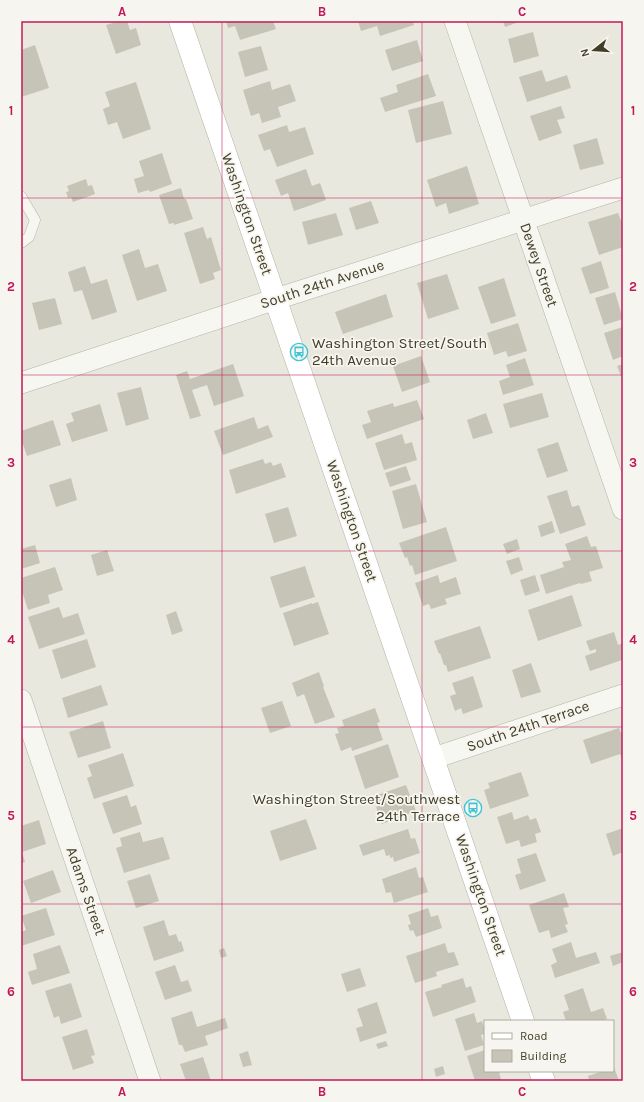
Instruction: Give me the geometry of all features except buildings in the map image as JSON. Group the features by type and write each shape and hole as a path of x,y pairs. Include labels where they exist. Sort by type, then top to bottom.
{"street":[{"name":"Washington Street","path":"180,21 523,1020"},
{"name":"Dewey Street","path":"455,21 623,509"},
{"name":"South 24th Avenue","path":"21,383 276,299 623,188"},
{"name":"South 24th Terrace","path":"434,758 623,694"},
{"name":"Adams Street","path":"21,700 150,1081"}],"lane":[{"path":"21,196 35,220 29,237 21,243"}],"place":[{"name":"Washington Street/South 24th Avenue","path":"299,352"},
{"name":"Washington Street/Southwest 24th Terrace","path":"473,808"}]}
